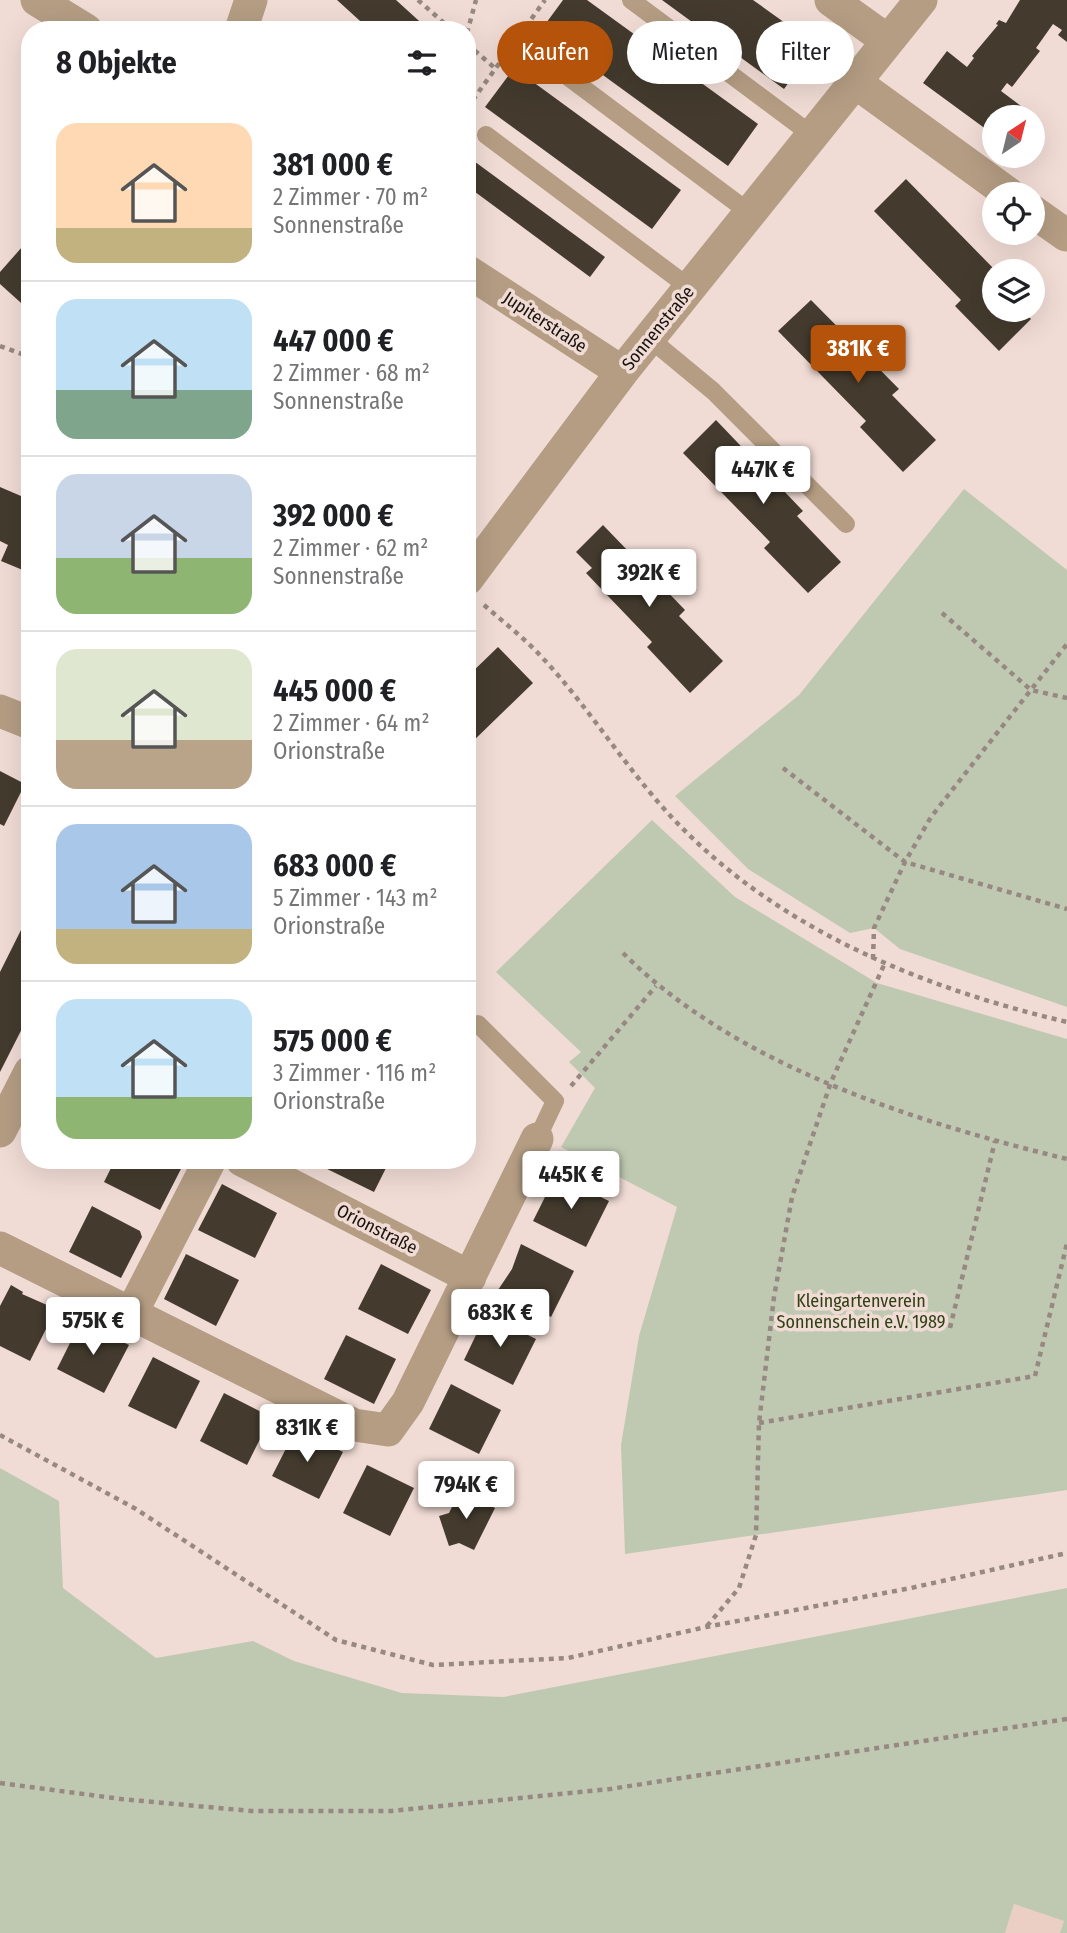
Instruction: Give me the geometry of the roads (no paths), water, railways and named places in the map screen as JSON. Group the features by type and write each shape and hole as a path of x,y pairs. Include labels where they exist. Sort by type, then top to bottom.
{"street":[{"path":"37,0 71,21"},
{"path":"244,21 251,0"},
{"path":"831,0 888,41"},
{"name":"Sonnenstraße","path":"476,583 622,372 921,0"},
{"path":"855,82 992,182"},
{"path":"1045,220 1066,235"},
{"name":"Jupiterstraße","path":"476,277 622,372"},
{"path":"0,711 21,719"},
{"path":"0,1131 21,1090"},
{"path":"0,1248 354,1424 388,1430 408,1402 537,1139"},
{"path":"131,1314 205,1169"},
{"name":"Orionstraße","path":"290,1171 470,1277"}],"lane":[{"path":"631,0 813,135"},
{"path":"578,84 750,213"},
{"path":"486,135 690,288"},
{"path":"649,338 713,391 846,524"},
{"path":"478,1024 555,1101 537,1139"}],"park label":[{"name":"Kleingartenverein Sonnenschein e.V. 1989","path":"861,1311"}]}
